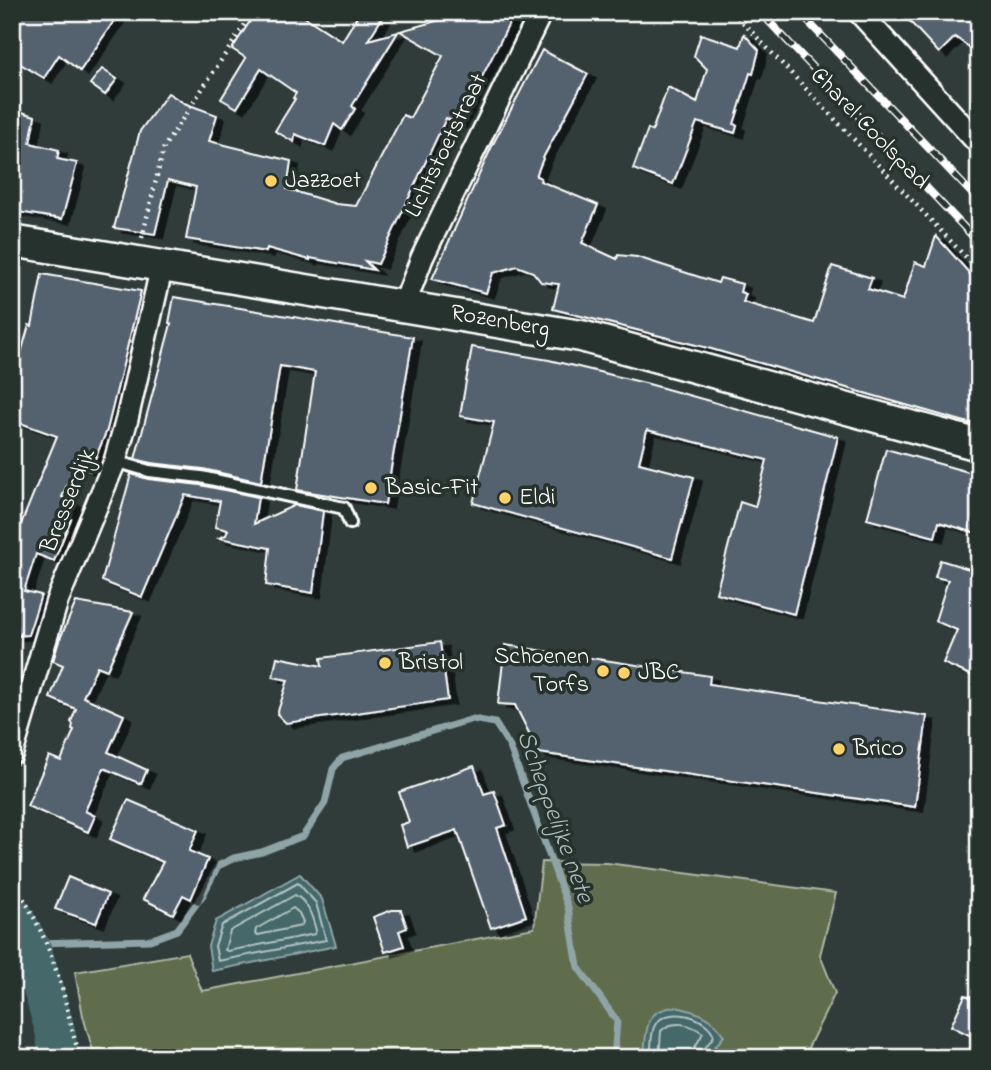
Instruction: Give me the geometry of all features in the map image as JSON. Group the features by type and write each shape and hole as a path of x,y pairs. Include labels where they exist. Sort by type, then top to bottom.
{"main road":[{"name":"Rozenberg","path":"12,241 581,336 979,445"}],"street":[{"name":"Lichtstoetstraat","path":"404,305 422,258 541,12"},
{"path":"859,12 979,144"},
{"name":"Bresserdijk","path":"12,753 57,601 115,461 127,419 150,264"}],"lane":[{"path":"115,461 149,471 201,478 344,508 350,523"}],"path":[{"path":"150,264 149,204 164,147 253,12"},
{"name":"Charel Coolspad","path":"733,12 979,271"},
{"path":"12,880 32,910 60,979 81,1058"}],"green space":[{"path":"542,862 607,863 836,893 820,955 835,993 803,1058 95,1058 83,1016 75,972 187,953 202,991 534,928"}],"water":[{"path":"300,874 322,899 336,946 212,971 208,946 216,921"},
{"path":"676,1007 704,1016 715,1024 724,1036 706,1058 643,1058 646,1031 651,1018 665,1009"}],"building":[{"path":"12,12 120,12 80,71 59,55 44,78 12,59"},
{"path":"256,12 297,12 342,41 360,12 386,12 368,40 398,32 352,106 355,109 342,130 334,124 325,146 295,134 294,142 275,131 296,93 261,69 237,108 221,99 246,58 232,49"},
{"path":"469,12 515,12 458,124 446,118 378,264 365,261 374,270 310,260 267,248 266,252 186,239 196,187 168,180 155,234 114,228 140,131 168,93 184,103 217,115 209,141 291,161 287,189 336,204 356,206 403,115 410,118 443,56 400,31"},
{"path":"901,12 965,12 979,18 979,54 955,37 939,53"},
{"path":"701,34 740,47 744,34 759,50 734,124 737,126 735,133 697,122 673,184 633,169 648,129 652,131 668,87 697,103 707,69 694,56"},
{"path":"542,50 588,74 536,176 541,178 540,181 598,205 582,243 617,259 618,255 637,257 718,283 720,278 742,284 740,292 746,294 743,302 814,323 832,266 872,278 868,289 903,300 915,262 926,266 936,236 979,284 979,426 708,348 553,309 559,284 541,282 533,272 517,266 493,273 486,293 432,279 492,146"},
{"path":"102,69 117,79 105,95 90,84"},
{"path":"12,109 35,116 30,143 59,150 57,159 77,163 62,219 12,211"},
{"path":"42,274 141,291 107,430 90,471 75,465 62,497 74,503 68,518 71,519 54,561 36,554 24,591 41,595 28,635 12,636 12,546 57,436 12,420 12,385 29,325 32,326"},
{"path":"174,297 413,337 385,504 297,490 315,372 280,366 261,482 203,469 135,459 171,324"},
{"path":"472,347 549,360 645,383 838,437 794,614 716,593 740,502 755,507 767,460 647,430 639,463 694,477 672,558 473,503 494,422 460,416"},
{"path":"886,449 979,475 979,534 939,522 935,537 867,519"},
{"path":"131,474 258,497 254,524 295,505 323,511 313,593 266,585 270,548 219,538 226,535 228,530 215,527 220,501 185,495 142,597 102,581"},
{"path":"940,560 979,572 979,627 972,649 979,652 979,679 943,663 957,630 935,621 948,580 935,577"},
{"path":"76,602 133,612 107,670 97,666 83,697 124,715 108,752 147,770 141,784 104,768 85,811 95,816 88,832 27,806 49,756 61,761 74,730 71,722 76,709 50,698 63,665 53,661"},
{"path":"440,642 448,700 286,723 277,714 288,680 273,677 277,657 322,666 321,658"},
{"path":"505,645 710,676 709,684 927,716 915,807 539,753 515,705 498,704"},
{"path":"474,766 484,794 494,791 506,825 497,828 526,916 491,928 457,830 407,847 400,825 409,822 399,792"},
{"path":"128,800 198,830 189,851 208,859 191,899 183,895 173,914 143,899 163,862 110,839"},
{"path":"68,877 108,894 96,923 55,909"},
{"path":"392,910 401,910 407,928 399,931 404,946 385,952 373,917"},
{"path":"965,995 979,1001 979,1021 971,1036 951,1026"}],"waterway":[{"name":"Scheppelijke nete","path":"29,946 37,943 150,940 177,930 203,895 218,866 234,858 262,852 303,836 325,803 333,769 342,758 473,719 495,723 510,747 568,907 578,967 617,1021 614,1058"},
{"path":"12,915 32,951 55,1030 59,1058"}],"railway":[{"path":"760,12 979,243"},
{"path":"799,12 979,201"}],"place":[{"name":"Jazzoet","path":"271,181"},
{"name":"Basic-Fit","path":"371,488"},
{"name":"Eldi","path":"505,498"},
{"name":"Bristol","path":"385,663"},
{"name":"Schoenen Torfs","path":"603,671"},
{"name":"JBC","path":"624,673"},
{"name":"Brico","path":"839,749"}]}
